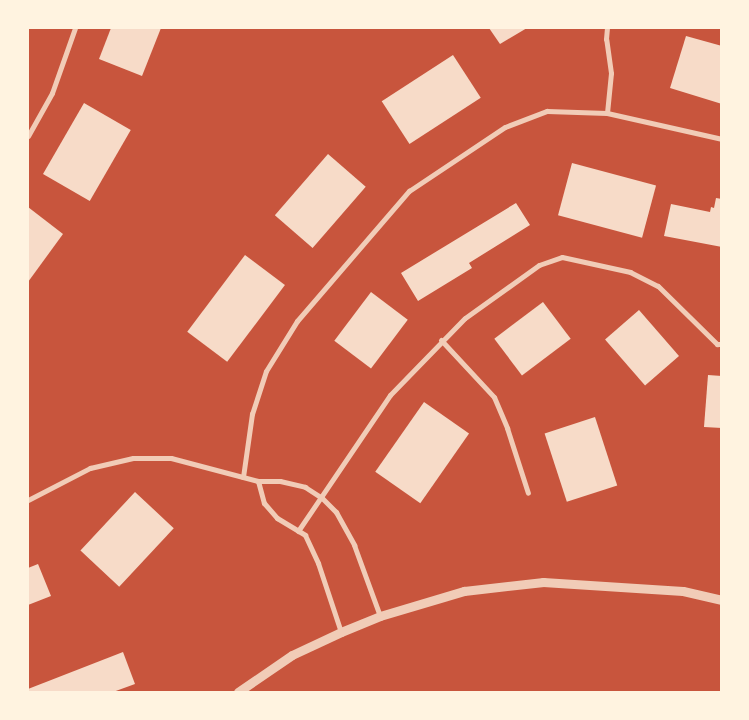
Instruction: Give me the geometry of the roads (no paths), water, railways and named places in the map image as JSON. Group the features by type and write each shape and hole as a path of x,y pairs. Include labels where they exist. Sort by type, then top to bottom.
{"street":[{"path":"28,136 52,94 75,28"},
{"path":"607,28 606,39 611,73 607,113"},
{"path":"244,477 252,414 266,371 297,322 409,191 505,126 547,111 607,113 722,139"},
{"path":"298,531 390,395 441,340 465,318 539,265 562,257 630,272 658,286 717,344 722,344"},
{"path":"441,340 494,397 507,428 528,493"},
{"path":"28,500 90,468 133,458 171,458 258,481 280,481 305,487 322,498 336,512 354,545 380,616"},
{"path":"258,481 264,502 277,518 305,535 318,563 341,632"},
{"path":"238,692 292,655 341,632 380,616 464,591 542,582 683,591 722,600"}]}
